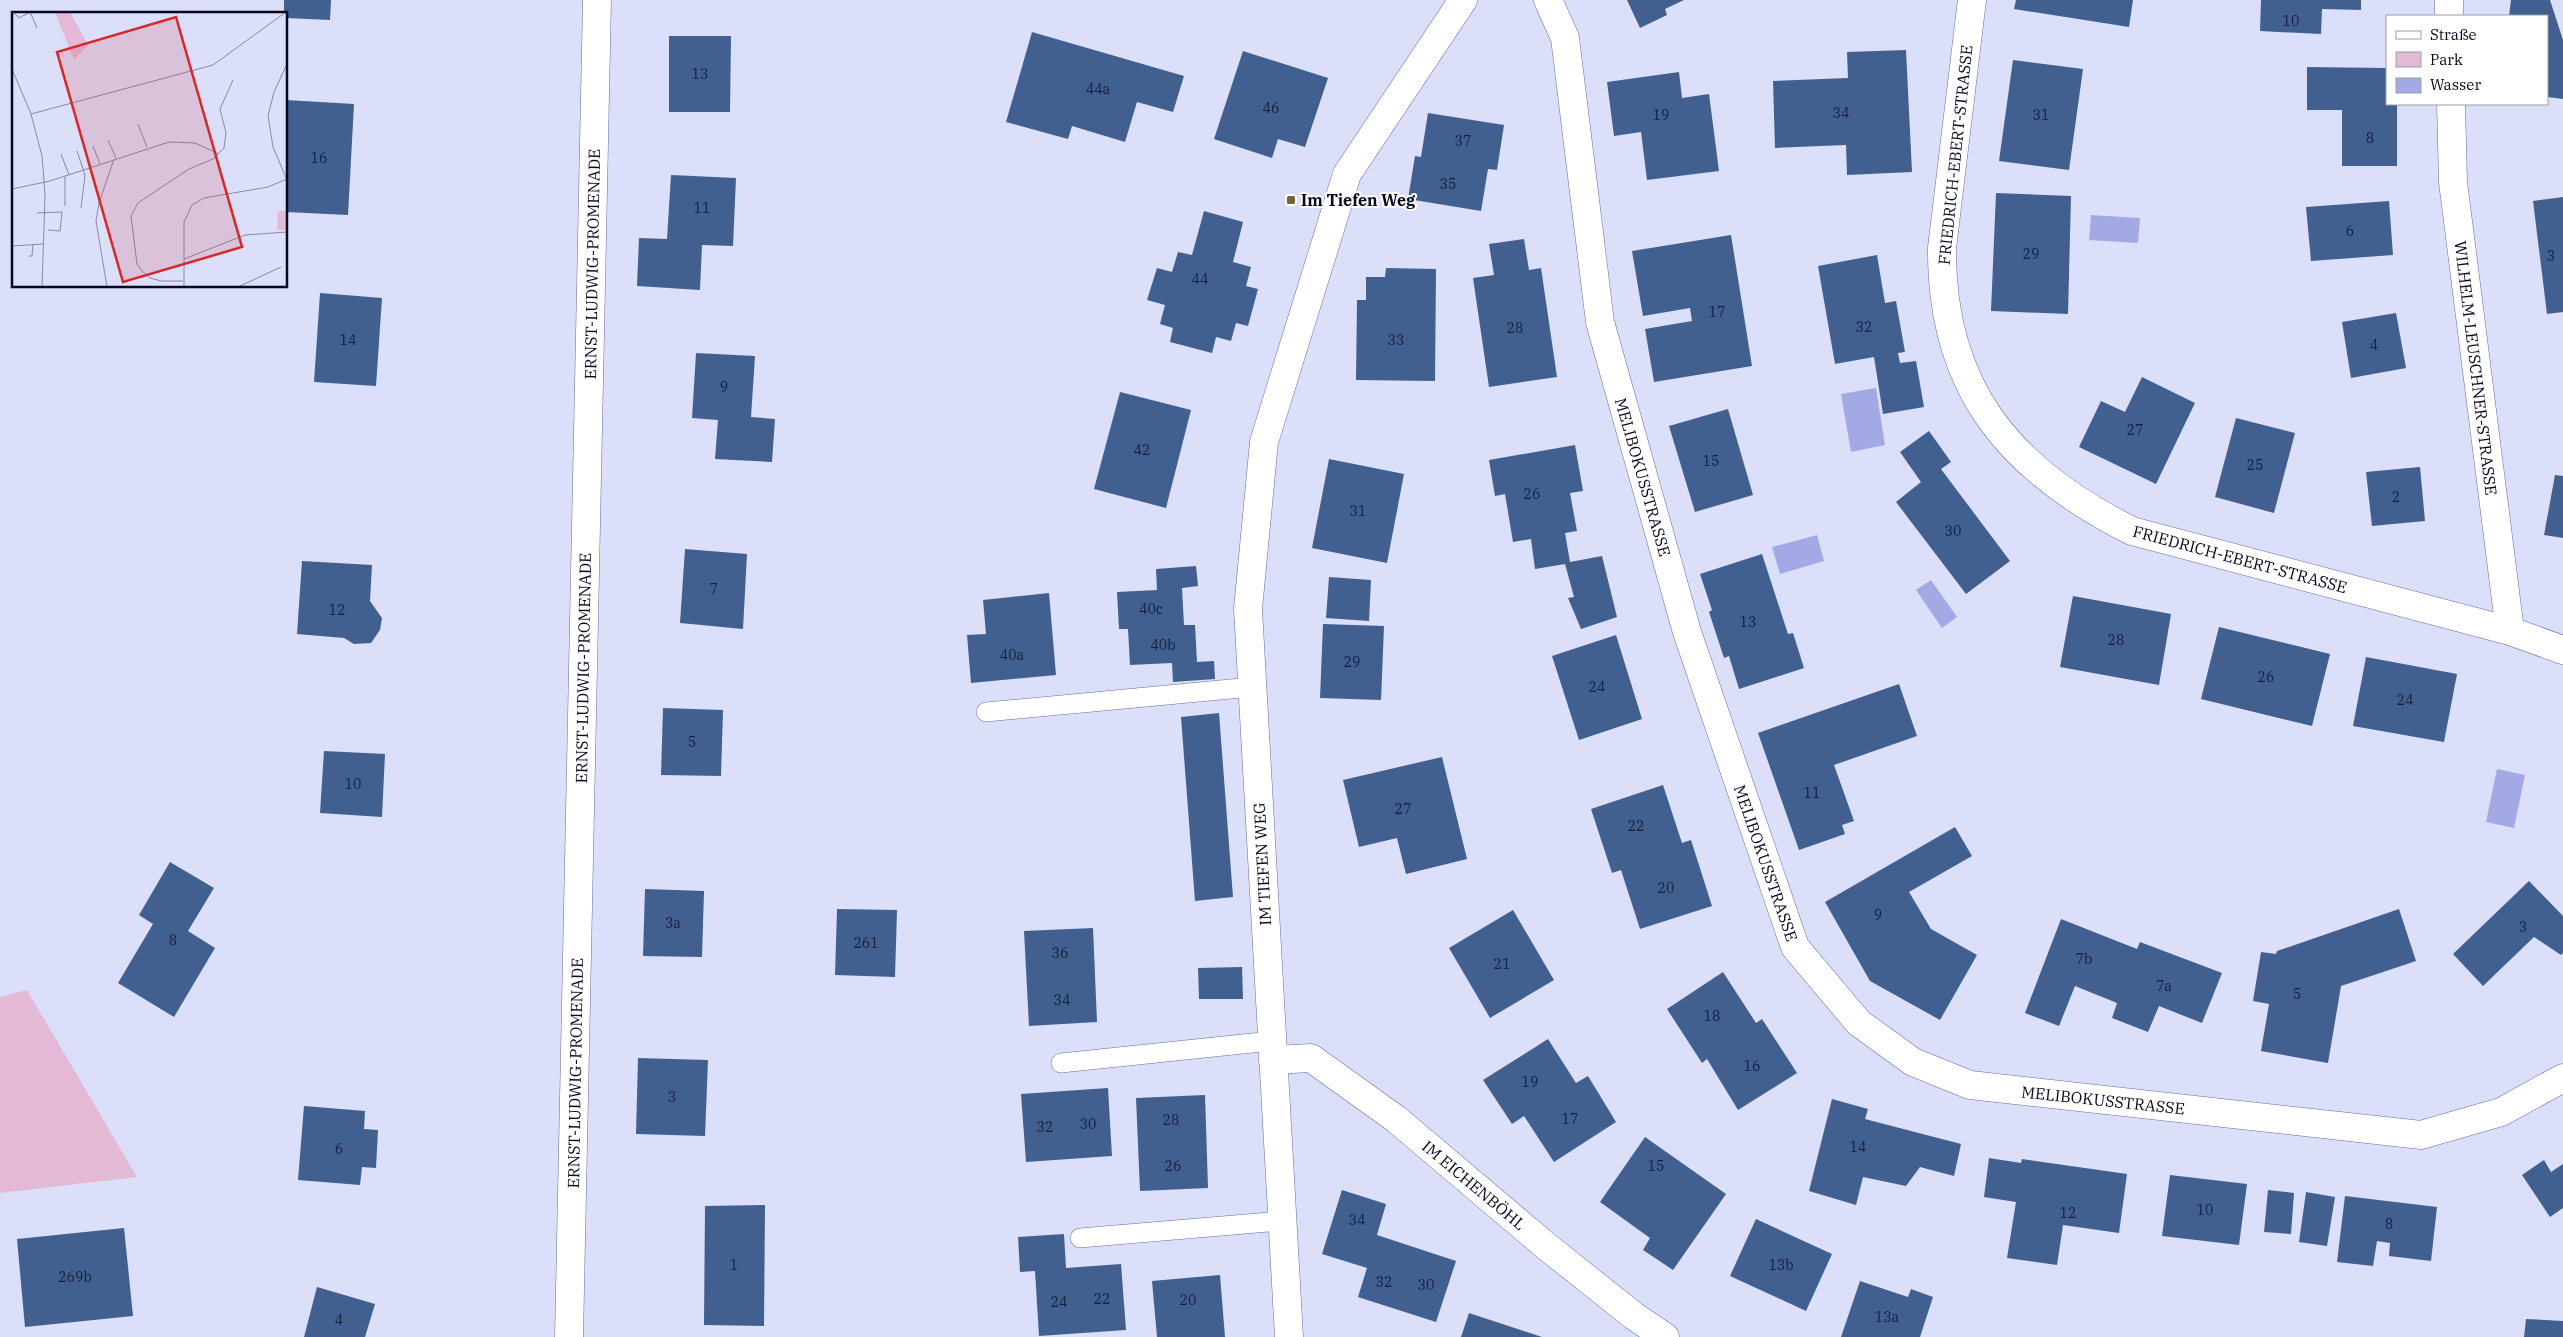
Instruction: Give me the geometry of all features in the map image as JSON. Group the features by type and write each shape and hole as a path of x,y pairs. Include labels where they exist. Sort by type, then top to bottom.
{"street":[{"name":"ERNST-LUDWIG-PROMENADE","path":"570,1337 597,0"},
{"name":"IM TIEFEN WEG","path":"1289,1337 1280,1221 1273,1051 1248,609 1264,442 1347,174 1463,0"},
{"name":"MELIBOKUSSTRASSE","path":"1548,0 1565,38 1600,322 1687,632 1795,947 1860,1023 1913,1062 1970,1085 2421,1135 2501,1112 2563,1078"},
{"name":"FRIEDRICH-EBERT-STRASSE","path":"1972,0 1942,248 1942,286 1953,345 1975,396 2011,446 2065,493 2091,511 2132,531 2510,631 2563,650"},
{"path":"2448,0 2449,15"},
{"name":"WILHELM-LEUSCHNER-STRASSE","path":"2451,105 2453,182 2510,631"},
{"name":"IM EICHENBÖHL","path":"1273,1051 1311,1058 1396,1120 1546,1246 1634,1316 1665,1337"}],"lane":[{"path":"986,712 1252,686"},
{"path":"1061,1063 1273,1051"},
{"path":"1080,1238 1280,1221"}],"green space":[{"path":"27,990 137,1177 0,1193 0,997"}],"water":[{"path":"2091,215 2140,218 2138,243 2089,240"},
{"path":"1876,388 1885,445 1851,452 1841,394"},
{"path":"1817,535 1824,561 1780,574 1772,547"},
{"path":"1931,580 1957,617 1942,628 1916,590"},
{"path":"2497,769 2525,775 2514,828 2486,822"}],"building":[{"path":"284,0 331,0 330,20 288,18 288,12 284,12"},
{"path":"1627,0 1684,0 1665,9 1667,15 1640,28"},
{"path":"2016,0 2133,0 2129,27 2014,9"},
{"path":"2261,0 2361,0 2361,10 2322,9 2321,34 2260,31"},
{"path":"2511,0 2550,0 2563,40 2563,99 2548,97 2548,15 2509,15"},
{"path":"1032,32 1184,76 1173,112 1137,102 1125,142 1072,126 1068,139 1006,122"},
{"path":"669,36 731,36 730,112 669,112"},
{"path":"1906,50 1912,172 1847,175 1846,145 1775,148 1773,81 1848,78 1847,52"},
{"path":"1243,51 1328,78 1305,147 1278,139 1272,158 1214,139"},
{"path":"2013,60 2083,69 2069,170 1999,161"},
{"path":"2307,67 2386,68 2386,105 2397,105 2397,166 2342,166 2342,110 2307,110"},
{"path":"1679,72 1682,98 1709,94 1719,171 1647,180 1641,132 1614,136 1607,82"},
{"path":"288,100 354,104 348,215 288,212"},
{"path":"1428,113 1504,125 1497,170 1488,169 1481,211 1408,199 1415,156 1421,157"},
{"path":"671,175 736,178 733,246 702,245 700,290 637,286 639,238 667,239"},
{"path":"1996,193 2071,196 2068,314 1991,311"},
{"path":"2563,197 2563,312 2547,314 2533,201"},
{"path":"2389,201 2393,255 2311,261 2306,207"},
{"path":"1204,211 1243,222 1233,262 1251,267 1246,286 1258,289 1248,326 1236,323 1231,341 1216,337 1212,353 1170,342 1173,328 1160,324 1165,305 1147,300 1157,268 1172,272 1178,252 1192,255"},
{"path":"1731,235 1752,366 1654,382 1645,329 1692,321 1690,308 1643,316 1632,251"},
{"path":"1524,239 1529,270 1541,268 1557,377 1489,387 1473,278 1494,275 1489,244"},
{"path":"1877,255 1885,303 1896,301 1905,352 1898,353 1900,363 1916,361 1924,407 1883,414 1874,357 1835,364 1818,266"},
{"path":"1386,268 1436,269 1435,381 1356,380 1357,300 1366,300 1366,277 1385,277"},
{"path":"320,293 382,298 376,386 314,382"},
{"path":"2396,313 2406,368 2351,378 2342,322"},
{"path":"696,353 755,356 751,417 775,419 772,462 715,459 718,420 692,418"},
{"path":"2142,377 2195,403 2156,484 2079,447 2101,401 2125,412"},
{"path":"1120,392 1191,410 1166,508 1094,489"},
{"path":"1728,409 1753,495 1695,512 1669,426"},
{"path":"2236,418 2295,433 2274,513 2215,497"},
{"path":"1929,431 1951,462 1941,469 2010,561 1966,594 1896,502 1921,482 1900,452"},
{"path":"1575,445 1583,491 1570,493 1577,531 1565,533 1570,562 1602,556 1617,617 1581,629 1568,598 1574,597 1565,564 1535,569 1531,539 1513,542 1505,494 1495,496 1489,460"},
{"path":"1329,459 1404,474 1387,563 1312,548"},
{"path":"2420,467 2425,521 2372,526 2366,472"},
{"path":"2555,475 2563,476 2563,538 2544,535"},
{"path":"685,549 747,554 743,629 680,623"},
{"path":"1762,554 1788,634 1793,633 1804,668 1739,689 1729,656 1724,658 1709,612 1712,610 1700,574"},
{"path":"302,561 372,565 370,601 382,618 380,630 371,643 354,644 344,638 297,634"},
{"path":"1196,566 1198,586 1182,588 1184,625 1195,625 1197,662 1214,661 1215,679 1173,682 1172,663 1130,665 1128,629 1119,629 1117,592 1157,590 1156,569"},
{"path":"1329,577 1371,580 1369,621 1326,618"},
{"path":"1049,593 1056,675 971,683 967,635 986,634 983,600"},
{"path":"2073,596 2171,614 2159,685 2060,667"},
{"path":"1323,624 1384,626 1381,700 1320,698"},
{"path":"2219,627 2330,654 2312,726 2201,699"},
{"path":"1616,635 1642,719 1579,740 1552,656"},
{"path":"2366,657 2457,674 2444,742 2353,726"},
{"path":"1899,684 1917,736 1834,765 1854,821 1842,825 1845,834 1799,850 1758,733"},
{"path":"663,708 723,710 721,776 661,775"},
{"path":"1219,713 1233,897 1195,901 1181,717"},
{"path":"324,751 385,754 382,817 320,813"},
{"path":"1442,757 1467,859 1406,874 1397,838 1359,847 1343,780"},
{"path":"1663,785 1682,843 1691,840 1712,906 1640,929 1621,870 1612,873 1591,809"},
{"path":"1955,827 1972,856 1909,892 1931,929 1977,955 1940,1020 1870,981 1825,902"},
{"path":"170,862 214,888 188,931 215,948 174,1017 118,983 153,924 139,915"},
{"path":"2529,881 2563,916 2563,953 2561,955 2534,937 2483,986 2453,954"},
{"path":"645,889 704,891 702,957 643,956"},
{"path":"837,909 897,910 895,977 835,975"},
{"path":"2399,909 2416,961 2341,986 2328,1063 2261,1051 2269,1004 2253,1001 2261,952 2276,954 2277,951"},
{"path":"1513,910 1554,980 1490,1018 1449,948"},
{"path":"2061,919 2137,949 2140,942 2222,973 2202,1023 2159,1006 2148,1032 2112,1018 2117,1003 2075,986 2059,1026 2025,1013"},
{"path":"1093,928 1097,1022 1029,1026 1024,931"},
{"path":"1242,967 1243,999 1199,999 1198,968"},
{"path":"1723,972 1756,1023 1762,1019 1797,1073 1738,1110 1707,1059 1702,1063 1667,1009"},
{"path":"1548,1039 1576,1083 1588,1076 1616,1122 1554,1162 1524,1116 1512,1124 1483,1080"},
{"path":"638,1058 708,1060 705,1136 636,1134"},
{"path":"1108,1088 1112,1156 1026,1162 1021,1094"},
{"path":"1205,1095 1208,1188 1140,1191 1136,1098"},
{"path":"1832,1099 1868,1109 1865,1119 1961,1144 1954,1176 1920,1167 1906,1186 1863,1177 1856,1205 1809,1191"},
{"path":"304,1106 365,1111 364,1129 378,1130 376,1168 362,1167 360,1185 298,1180"},
{"path":"1645,1137 1726,1194 1673,1270 1643,1250 1650,1238 1600,1202"},
{"path":"1989,1158 2021,1163 2022,1159 2127,1174 2119,1233 2063,1225 2057,1265 2007,1258 2016,1202 1984,1197"},
{"path":"2544,1160 2551,1172 2563,1164 2563,1208 2550,1217 2522,1175"},
{"path":"2170,1175 2247,1184 2239,1245 2162,1236"},
{"path":"1342,1190 1386,1204 1377,1235 1456,1261 1436,1322 1358,1297 1367,1268 1322,1254"},
{"path":"2268,1190 2294,1193 2291,1234 2264,1232"},
{"path":"2306,1192 2335,1197 2327,1246 2299,1242"},
{"path":"2345,1196 2437,1207 2431,1261 2389,1256 2390,1243 2377,1241 2373,1266 2337,1262"},
{"path":"765,1205 764,1326 704,1325 705,1206"},
{"path":"1756,1219 1832,1254 1806,1311 1730,1276"},
{"path":"124,1228 133,1316 25,1327 17,1239"},
{"path":"1064,1234 1066,1268 1121,1264 1126,1330 1039,1336 1035,1271 1020,1272 1018,1237"},
{"path":"1220,1275 1225,1337 1157,1337 1152,1281"},
{"path":"1860,1281 1908,1297 1911,1289 1933,1297 1920,1337 1841,1337"},
{"path":"317,1287 375,1304 365,1337 304,1337"},
{"path":"1469,1313 1542,1337 1461,1337"},
{"path":"2526,1319 2563,1321 2563,1337 2524,1337"}],"place":[{"name":"Im Tiefen Weg","path":"1291,200"}]}
